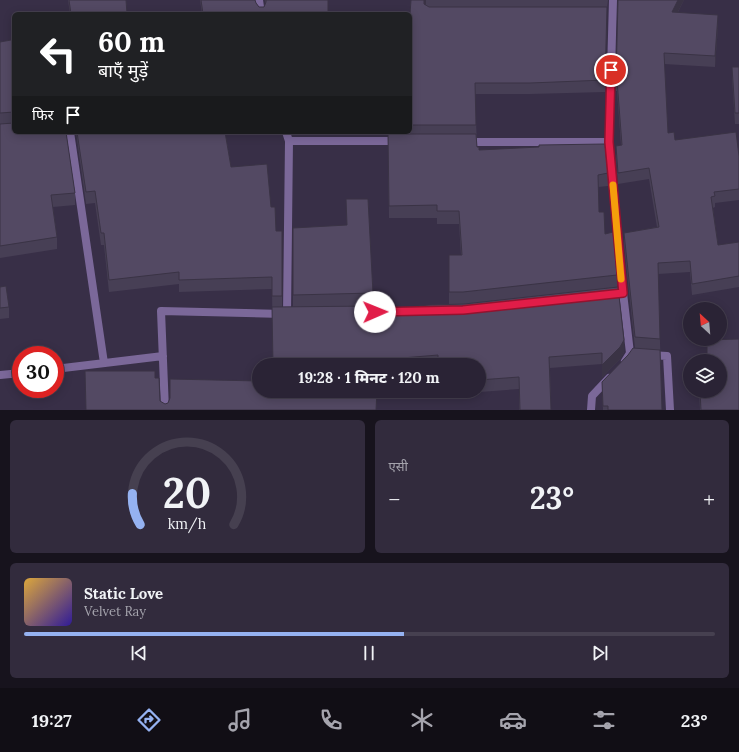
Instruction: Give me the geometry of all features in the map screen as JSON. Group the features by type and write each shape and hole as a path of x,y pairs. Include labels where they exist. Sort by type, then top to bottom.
{"street":[{"path":"259,0 261,12"},
{"path":"613,0 609,13 609,142 619,294 637,354"},
{"path":"70,134 104,363"},
{"path":"165,410 161,311 291,314 288,141 286,134"},
{"path":"288,141 406,141"},
{"path":"460,142 609,142"},
{"path":"591,410 592,396 616,370 637,354 667,356 670,410"},
{"path":"64,368 163,356"},
{"path":"0,376 12,374"}],"building":[{"path":"69,0 126,0 127,12 71,12"},
{"path":"201,0 255,0 259,7 264,7 266,0 328,0 328,12 203,12"},
{"path":"411,0 424,0 424,4 429,7 607,7 605,80 530,83 475,83 476,125 412,125 412,12 410,12"},
{"path":"618,0 678,0 672,12 718,15 715,56 664,53 668,133 674,132 675,140 736,132 739,156 739,189 714,192 715,196 711,197 718,245 739,242 739,276 692,284 690,261 658,263 660,339 635,337 624,233 659,227 649,168 618,173 616,146 622,145 616,80"},
{"path":"12,36 12,112 0,113 0,42 11,40"},
{"path":"732,67 739,67 739,113 735,113"},
{"path":"12,123 12,134 66,134 75,193 51,195 57,237 0,246 0,124"},
{"path":"77,134 225,134 231,167 267,164 271,207 275,207 276,231 282,231 282,296 272,296 272,277 179,280 179,272 109,280 104,233 101,233 95,191 86,192"},
{"path":"388,134 476,134 477,147 479,147 479,150 539,147 539,145 605,144 608,173 598,175 599,212 604,212 605,234 613,232 617,275 463,292 449,292 449,255 462,255 459,211 437,211 437,205 389,206"},
{"path":"346,199 368,199 373,293 293,295 293,228 347,225"},
{"path":"6,286 9,307 0,308 0,287"},
{"path":"618,287 624,340 620,347 602,365 602,353 549,357 551,410 520,410 519,377 486,379 486,358 438,358 438,355 402,358 273,358 272,307 374,306 374,310 429,305 464,304"},
{"path":"727,339 739,339 739,410 701,410 700,398 727,398 727,354 707,354 707,346 727,346"},
{"path":"633,348 660,350 662,410 608,410 608,406 603,406 602,382"},
{"path":"85,371 155,371 155,378 159,378 160,401 165,404 168,403 170,398 170,379 252,381 252,398 377,398 376,410 86,410"}],"slow traffic":[{"path":"613,185 621,279"}],"route":[{"path":"375,312 463,310 623,293 609,142 611,70"}]}
